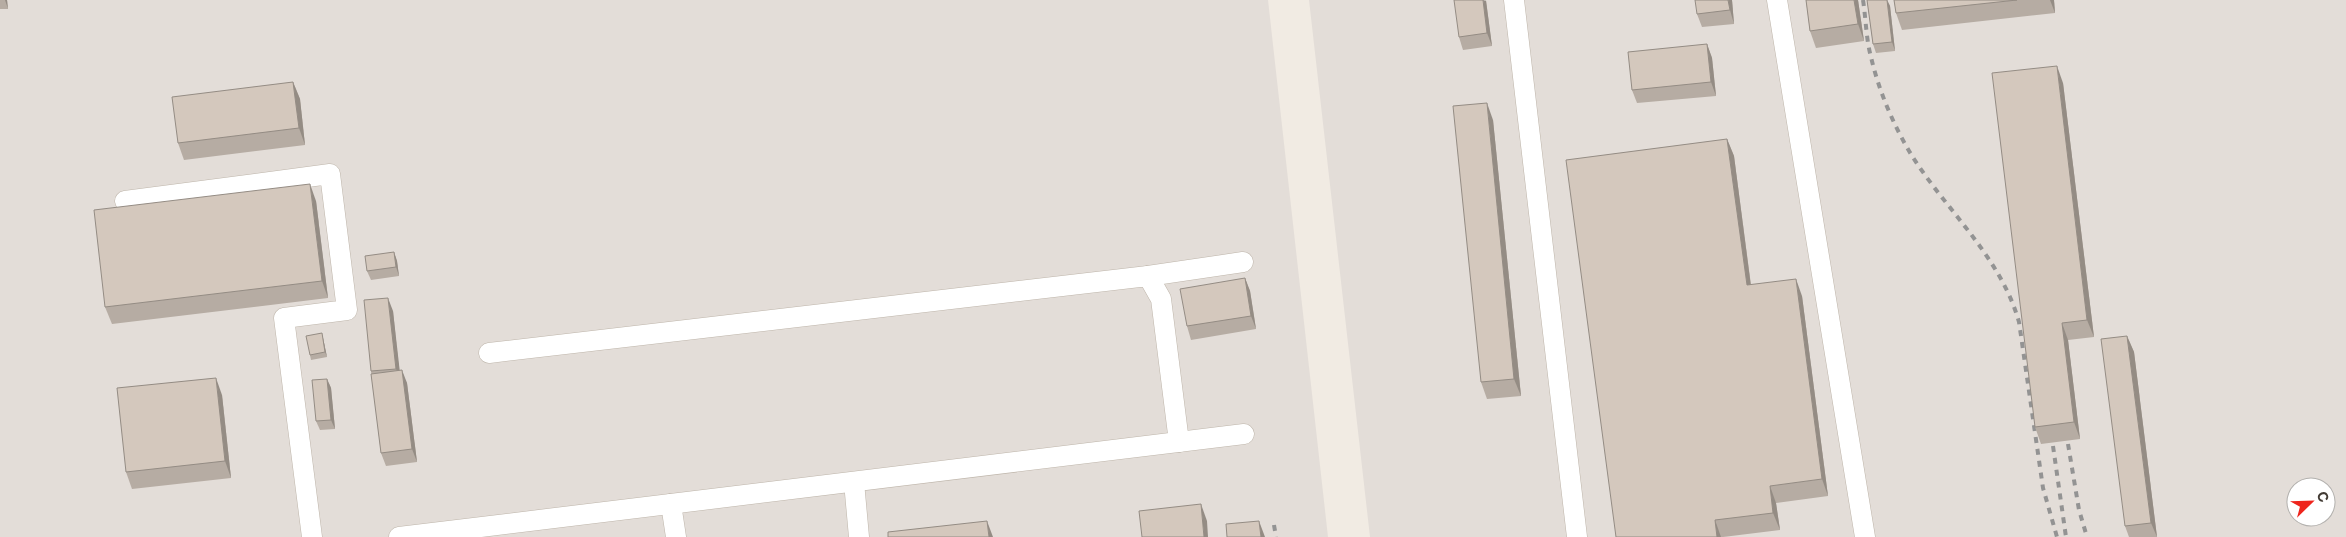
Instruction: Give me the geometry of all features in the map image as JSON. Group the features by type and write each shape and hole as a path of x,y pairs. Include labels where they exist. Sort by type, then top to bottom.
{"lane":[{"path":"1514,0 1577,537"},
{"path":"1777,0 1865,537"},
{"path":"125,201 330,174 348,310 284,318 312,537"},
{"path":"489,353 1148,276 1243,262"},
{"path":"1148,276 1161,299 1180,442"},
{"path":"399,537 1244,434"},
{"path":"854,482 859,537"},
{"path":"671,504 676,537"}],"shaded area":[{"path":"0,0 1268,0 1328,537 0,537"},
{"path":"1309,0 2346,0 2346,537 1370,537"}],"building":[{"path":"1454,0 1483,0 1487,33 1459,37"},
{"path":"1695,0 1728,0 1730,10 1697,14"},
{"path":"1806,0 1854,0 1858,24 1810,31"},
{"path":"1867,0 1887,0 1892,42 1873,44"},
{"path":"1894,0 2017,0 1896,13"},
{"path":"1707,44 1711,82 1632,90 1628,52"},
{"path":"2057,66 2087,320 2062,323 2074,422 2035,427 1992,73"},
{"path":"293,82 299,128 178,143 172,97"},
{"path":"1487,103 1514,379 1481,382 1453,106"},
{"path":"1727,139 1747,285 1796,279 1822,479 1770,486 1773,513 1715,520 1717,537 1616,537 1566,160"},
{"path":"310,184 322,281 105,307 94,210"},
{"path":"394,252 396,267 367,271 365,256"},
{"path":"1245,278 1251,316 1187,326 1180,289"},
{"path":"388,298 396,369 371,371 364,300"},
{"path":"322,333 325,352 310,355 306,336"},
{"path":"2127,336 2151,523 2125,526 2101,339"},
{"path":"402,370 412,449 381,453 371,374"},
{"path":"216,378 225,461 126,472 117,388"},
{"path":"327,379 331,420 316,421 312,380"},
{"path":"1201,504 1204,537 1142,537 1139,511"},
{"path":"987,521 989,537 888,537 888,532"},
{"path":"1259,521 1261,537 1227,537 1226,524"}],"railway":[{"path":"1863,0 1871,57 1878,83 1894,123 1914,159 1987,257 2011,299 2019,322 2043,488 2057,537"},
{"path":"2068,444 2079,510 2087,537"},
{"path":"2053,446 2066,537"},
{"path":"1274,525 1276,537"}]}
